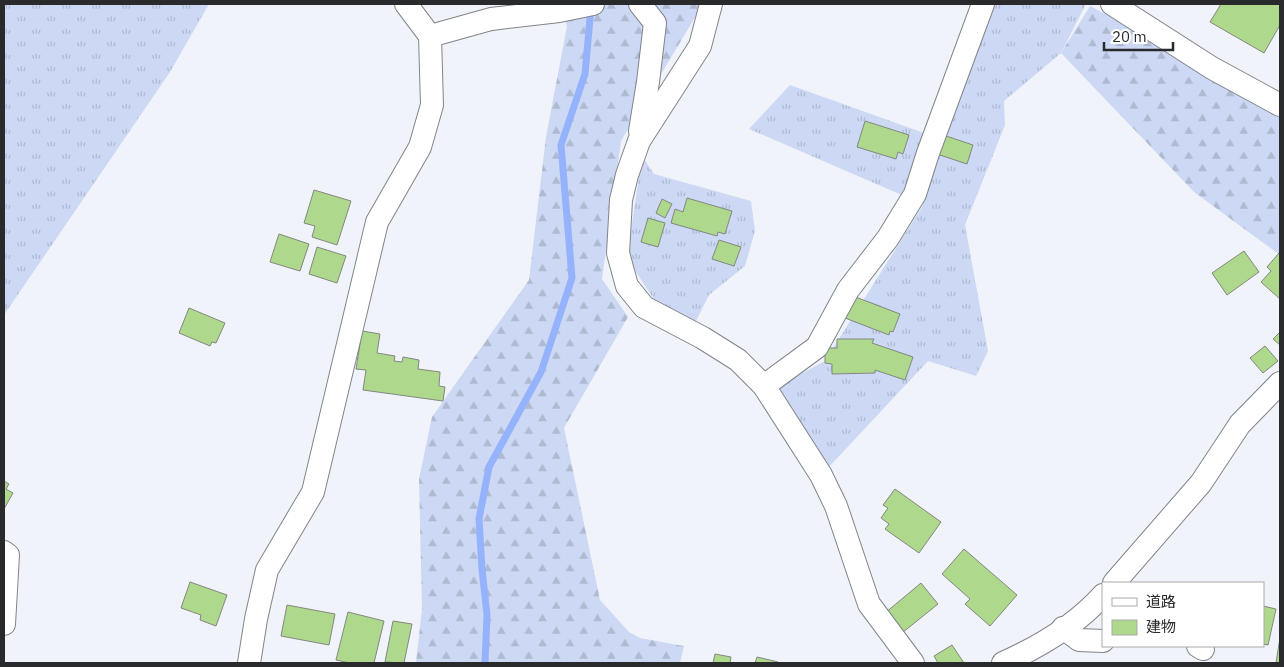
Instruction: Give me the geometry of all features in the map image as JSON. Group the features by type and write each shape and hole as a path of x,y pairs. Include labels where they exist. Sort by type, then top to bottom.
{"street":[{"path":"249,663 256,619 268,570 313,492 377,222 420,148 432,105 430,36 406,4"},
{"path":"430,36 491,19 559,11 593,4"},
{"path":"640,4 655,23 639,140 621,200 618,253 627,286 644,307 703,338 738,360 764,386 821,475 836,506 869,604 912,663"},
{"path":"639,140 700,46 711,4"},
{"path":"764,386 817,347 848,290 888,238 915,194 928,152 982,4"},
{"path":"1112,4 1212,68 1280,105"},
{"path":"1115,582 1201,483 1240,424 1280,383"},
{"path":"4,552 8,555 4,624"},
{"path":"1003,663 1032,650 1089,610 1102,596"},
{"path":"1063,628 1079,640 1102,641"}],"green space":[{"path":"4,4 209,4 170,72 4,315"},
{"path":"560,4 703,4 621,141 602,279 628,317 564,428 600,600 629,632 640,638 684,646 680,663 416,663 422,609 419,479 432,417 529,280 546,137 567,26"},
{"path":"992,4 1086,4 1061,53 1004,101 1005,125 965,225 988,351 976,376 928,361 827,469 777,387 825,361 922,207"},
{"path":"1090,6 1280,105 1280,255 1194,192 1061,53"},
{"path":"790,85 924,133 904,196 749,129"},
{"path":"642,156 654,174 751,201 755,231 745,266 709,295 695,323 653,298 636,272 628,251"}],"building":[{"path":"1221,4 1280,4 1280,25 1264,53 1210,22"},
{"path":"865,121 909,135 903,154 898,152 896,159 857,147"},
{"path":"943,135 973,145 967,164 937,154"},
{"path":"314,190 351,201 337,245 312,237 315,226 304,223"},
{"path":"687,198 732,211 725,234 718,232 717,236 671,223 675,209 683,212"},
{"path":"662,199 672,204 665,218 656,213"},
{"path":"648,218 665,223 658,247 641,242"},
{"path":"279,234 309,244 300,271 270,262"},
{"path":"719,240 741,247 734,266 712,259"},
{"path":"317,247 346,256 337,283 309,274"},
{"path":"1244,251 1259,272 1227,295 1212,273"},
{"path":"1279,253 1280,299 1261,282 1271,271 1267,267"},
{"path":"853,296 900,314 893,332 890,331 889,335 845,318"},
{"path":"189,308 225,323 216,343 212,342 210,346 179,333"},
{"path":"362,331 380,334 377,353 395,356 394,361 402,362 403,357 419,360 418,369 440,372 439,386 445,387 443,401 363,390 366,370 356,369"},
{"path":"1280,332 1280,345 1273,339"},
{"path":"837,339 874,339 872,343 913,357 905,380 875,370 875,373 832,374 832,364 825,363 825,348 837,348"},
{"path":"1265,346 1278,361 1263,373 1250,358"},
{"path":"4,481 9,484 6,489 13,493 4,509"},
{"path":"895,489 941,522 919,553 885,529 889,524 881,518 888,508 883,505"},
{"path":"964,549 1017,595 990,626 965,604 970,599 942,574"},
{"path":"190,582 227,595 216,626 200,620 201,615 181,608"},
{"path":"921,583 938,604 902,633 885,613"},
{"path":"287,605 335,614 329,645 281,636"},
{"path":"1264,606 1276,609 1268,645 1264,644"},
{"path":"348,612 384,621 374,663 350,663 336,660"},
{"path":"393,621 412,624 404,663 385,662"},
{"path":"1280,638 1280,663 1276,663"},
{"path":"952,645 964,663 938,663 934,656"},
{"path":"715,654 731,657 730,663 713,663"},
{"path":"757,657 778,662 755,663"}],"waterway":[{"path":"485,663 487,615 479,519 489,467 541,372 572,278 561,145 585,74 591,7"}]}
